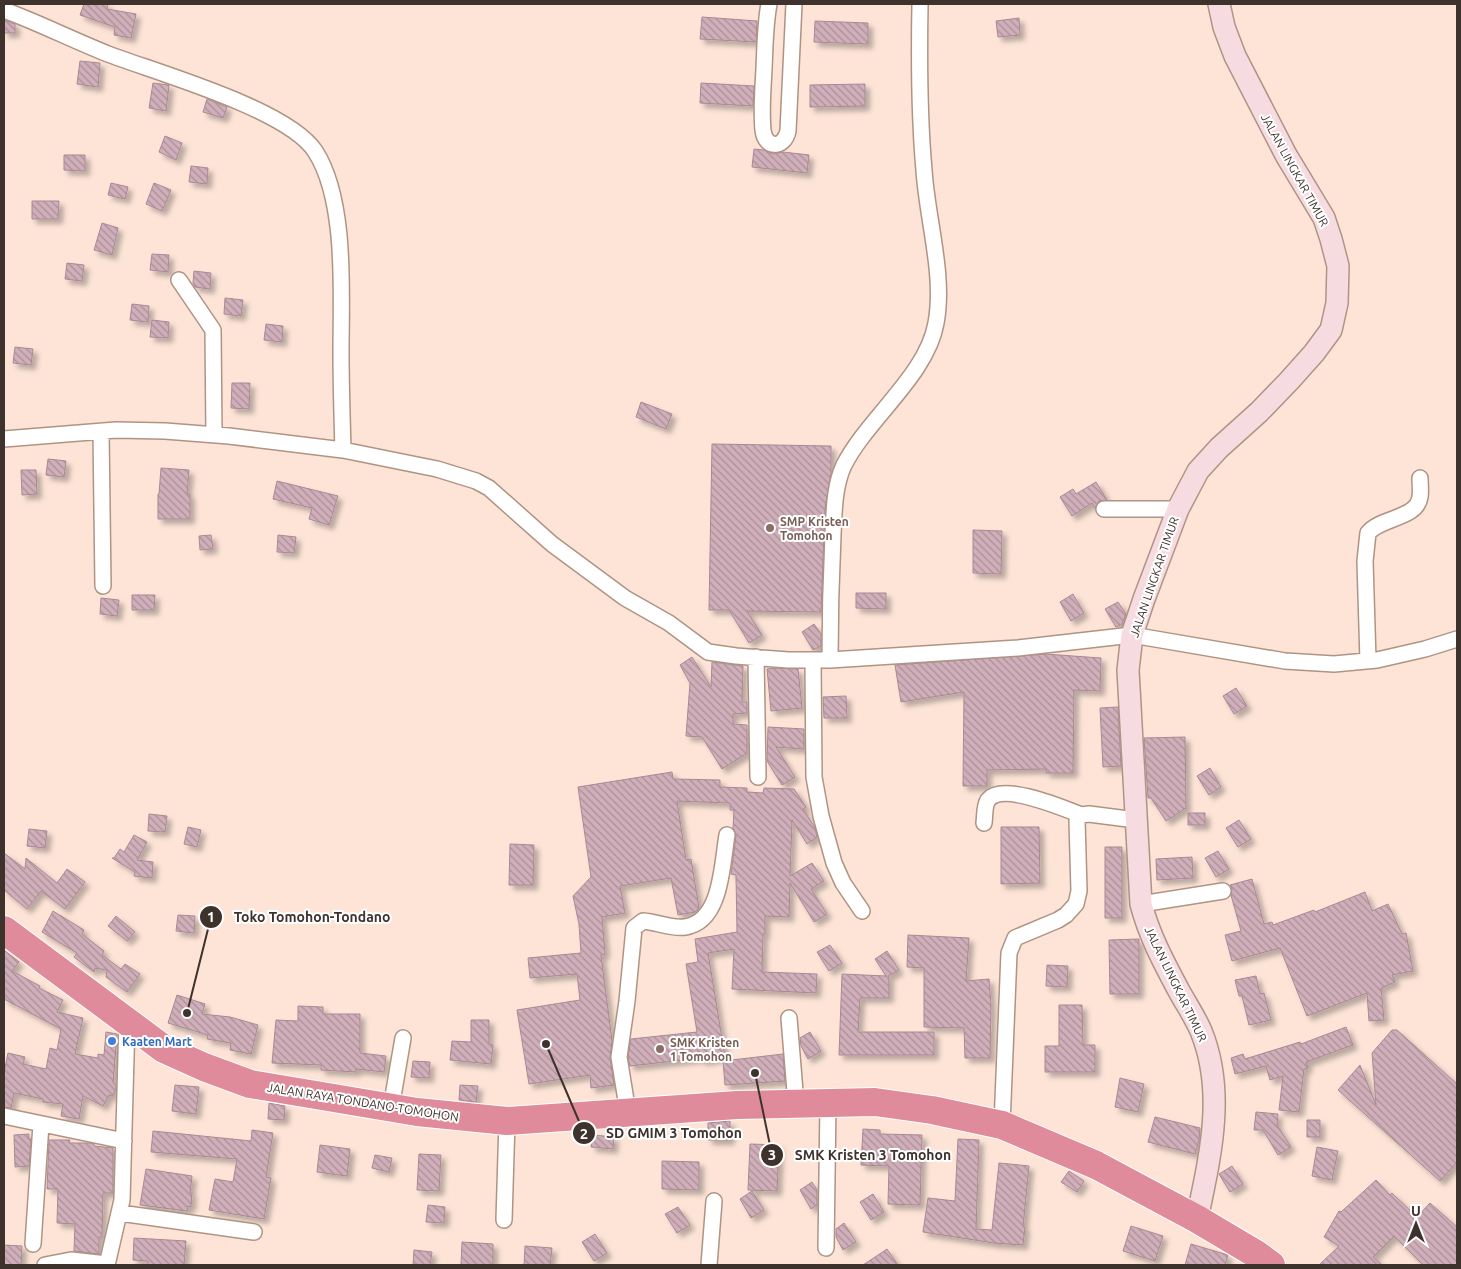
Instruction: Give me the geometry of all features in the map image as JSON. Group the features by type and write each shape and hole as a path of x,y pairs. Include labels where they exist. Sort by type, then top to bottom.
{"highway":[{"name":"JALAN RAYA TONDANO-TOMOHON","path":"4,930 164,1049 204,1067 250,1084 391,1108 507,1122 737,1105 875,1102 932,1110 1002,1124 1096,1165 1198,1218 1260,1261"}],"main road":[{"name":"JALAN LINGKAR TIMUR","path":"1198,1218 1211,1150 1214,1094 1209,1054 1200,1030 1155,944 1141,904 1128,670 1132,635 1178,509 1198,471 1219,448 1259,412 1289,381 1331,330 1337,303 1338,266 1332,239 1324,218 1286,155 1235,56 1224,27 1219,4"}],"street":[{"path":"769,4 763,82 763,131 767,141 777,144 785,140 788,131 794,4"},
{"path":"830,660 834,516 840,476 852,452 921,360 936,324 938,306 937,273 923,161 919,68 920,4"},
{"path":"4,10 34,21 106,54 242,104 284,125 301,137 314,150 326,172 340,237 343,450"},
{"path":"178,280 213,330 214,435"},
{"path":"4,439 101,432 165,431 343,450 437,469 476,481 496,493 552,544 579,565 625,598 669,623 708,652 788,660 830,660 1018,648 1132,635 1285,661 1334,664 1368,661 1425,649 1457,639"},
{"path":"101,432 103,586"},
{"path":"1368,661 1365,561 1368,533 1380,524 1414,510 1420,499 1420,478"},
{"path":"1104,509 1178,509"},
{"path":"756,657 758,777"},
{"path":"813,660 814,777 821,816 834,863 842,883 862,911"},
{"path":"984,823 985,806 989,799 997,795 1019,795 1044,800 1080,815 1089,814 1136,820"},
{"path":"1002,1124 1009,952 1015,938 1058,920 1066,915 1076,904 1079,891 1077,820 1080,815"},
{"path":"628,1113 620,1051 634,928 643,921 686,927 706,917 712,907 719,886 726,835"},
{"path":"1141,904 1223,891"},
{"path":"789,1018 796,1104"},
{"path":"45,1265 71,1260 107,1265 120,1213 127,1021"},
{"path":"391,1108 403,1038"},
{"path":"826,1248 828,1103"},
{"path":"4,1116 124,1140"},
{"path":"504,1220 507,1122"},
{"path":"32,1244 41,1124"},
{"path":"709,1265 714,1201"},
{"path":"120,1213 254,1232"}],"building":[{"path":"84,4 108,4 107,9 136,14 131,38 114,35 115,27 80,15"},
{"path":"702,17 757,21 756,42 700,39"},
{"path":"1019,18 1020,35 998,37 996,21"},
{"path":"4,20 15,24 15,33 4,33"},
{"path":"815,21 868,23 868,44 814,42"},
{"path":"80,61 100,63 98,87 77,84"},
{"path":"153,83 169,85 166,111 149,108"},
{"path":"701,83 754,86 753,106 700,103"},
{"path":"865,84 865,106 810,107 810,85"},
{"path":"207,99 227,107 223,118 203,112"},
{"path":"165,136 182,143 176,160 159,152"},
{"path":"754,149 764,150 773,154 783,152 809,155 807,173 752,167"},
{"path":"64,155 85,155 85,171 64,170"},
{"path":"191,166 208,168 207,184 189,182"},
{"path":"111,183 128,187 125,199 108,195"},
{"path":"154,183 171,190 162,211 146,204"},
{"path":"32,201 59,201 58,219 32,219"},
{"path":"102,223 118,228 112,255 94,250"},
{"path":"152,254 169,255 168,272 150,270"},
{"path":"67,263 84,265 82,281 65,279"},
{"path":"194,271 211,273 210,289 195,287 193,283"},
{"path":"225,298 243,300 241,316 224,314"},
{"path":"132,304 149,306 148,322 130,320"},
{"path":"152,320 169,322 168,338 150,337"},
{"path":"266,324 283,326 282,342 264,340"},
{"path":"15,347 33,349 31,365 13,363"},
{"path":"232,383 250,383 249,409 231,408"},
{"path":"641,402 672,414 666,429 636,417"},
{"name":"SMP Kristen Tomohon","path":"712,444 831,446 831,474 825,508 821,612 747,611 762,635 749,643 729,610 709,610"},
{"path":"48,459 66,461 64,477 46,475"},
{"path":"161,468 189,470 187,494 190,494 190,519 158,519"},
{"path":"21,470 36,470 37,494 22,495"},
{"path":"277,481 338,496 329,525 309,519 312,508 273,499"},
{"path":"1096,482 1107,500 1099,501 1095,508 1092,503 1072,516 1060,497 1073,489 1076,494"},
{"path":"973,530 1002,531 1001,574 973,573"},
{"path":"211,535 213,549 200,550 199,536"},
{"path":"278,535 296,537 294,553 277,552"},
{"path":"856,593 886,593 886,609 856,608"},
{"path":"1073,594 1084,613 1071,621 1060,602"},
{"path":"132,595 155,595 154,610 132,610"},
{"path":"101,598 119,600 117,616 100,614"},
{"path":"1118,602 1126,614 1122,624 1116,627 1105,609"},
{"path":"814,624 821,634 821,646 813,650 802,632"},
{"path":"1045,654 1101,658 1100,691 1074,690 1073,773 1046,773 1046,769 987,770 987,786 963,786 964,692 901,702 895,665"},
{"path":"692,657 711,687 712,662 743,666 742,702 747,702 747,713 733,714 733,724 747,725 747,753 722,769 702,737 686,736 690,683 680,665"},
{"path":"767,669 798,669 802,708 771,711"},
{"path":"1236,688 1247,706 1234,714 1223,696"},
{"path":"846,696 847,718 824,718 823,697"},
{"path":"1118,707 1121,766 1103,767 1100,708"},
{"path":"768,727 804,729 804,749 776,747 795,777 782,785 767,761"},
{"path":"1185,737 1186,808 1166,821 1151,798 1148,798 1144,738"},
{"path":"1210,768 1221,787 1209,795 1197,776"},
{"path":"672,772 673,779 720,780 720,787 747,788 747,792 763,793 764,788 794,789 806,807 803,809 815,828 817,837 807,844 792,820 790,876 812,863 824,881 811,889 827,914 814,922 790,883 789,917 765,916 762,972 817,974 816,993 732,989 734,949 708,953 725,1057 702,1061 701,1058 630,1066 628,1057 631,1039 697,1032 686,964 698,962 695,939 737,932 736,875 731,874 736,836 733,828 734,810 730,810 730,803 677,801 686,860 691,859 699,908 695,912 678,915 671,878 620,886 625,913 602,917 605,954 601,955 612,1041 610,1058 614,1085 591,1088 590,1075 529,1084 517,1010 580,1000 577,974 530,978 528,958 581,953 579,924 573,896 591,877 578,787"},
{"path":"1188,813 1205,813 1205,825 1188,825"},
{"path":"149,814 167,816 165,832 148,831"},
{"path":"1239,820 1251,839 1238,847 1226,828"},
{"path":"188,827 201,830 197,847 184,844"},
{"path":"1001,827 1039,827 1040,883 1001,884"},
{"path":"29,829 47,831 45,848 27,846"},
{"path":"134,835 147,842 137,860 153,862 152,878 134,876 135,872 112,858 120,849 124,852"},
{"path":"510,844 534,845 533,885 509,885"},
{"path":"1105,847 1122,847 1122,918 1105,918"},
{"path":"1218,851 1229,869 1216,877 1205,858"},
{"path":"4,853 25,869 26,858 57,883 67,869 85,882 65,909 41,891 27,909 4,890"},
{"path":"1192,857 1193,878 1157,880 1156,859"},
{"path":"1252,879 1264,924 1272,922 1273,925 1314,910 1315,912 1365,892 1372,911 1388,904 1402,934 1406,933 1413,971 1392,975 1395,982 1381,988 1384,1020 1369,1021 1367,993 1307,1016 1280,948 1232,961 1225,935 1241,931 1230,885"},
{"path":"53,911 84,930 82,934 104,951 102,955 121,969 125,964 140,974 127,992 106,977 107,970 95,968 94,972 74,957 77,953 42,932"},
{"path":"178,915 195,916 194,933 176,931"},
{"path":"116,916 135,932 127,941 108,926"},
{"path":"908,935 969,938 966,981 989,979 991,1006 990,1058 965,1058 964,1028 924,1027 924,968 907,967"},
{"path":"1139,939 1139,994 1110,994 1109,940"},
{"path":"830,945 842,963 829,971 817,952"},
{"path":"4,950 19,962 12,971 63,1000 57,1012 83,1018 75,1054 98,1058 98,1054 104,1055 106,1032 117,1034 113,1083 116,1085 116,1089 112,1096 109,1095 103,1106 83,1096 79,1119 61,1116 63,1104 43,1102 43,1099 14,1093 11,1108 4,1107 4,1073 8,1053 25,1057 23,1064 46,1069 50,1048 57,1050 61,1029 4,999"},
{"path":"887,951 899,970 888,976 889,998 860,998 858,1032 934,1032 934,1055 839,1055 842,974 886,976 875,959"},
{"path":"1047,965 1068,966 1067,987 1046,986"},
{"path":"1256,976 1260,994 1264,993 1271,1020 1249,1025 1242,996 1239,996 1235,980"},
{"path":"177,995 205,1004 202,1014 230,1017 258,1025 251,1054 230,1050 231,1043 207,1039 208,1035 168,1023"},
{"path":"1059,1005 1082,1005 1083,1045 1095,1045 1095,1072 1045,1072 1045,1046 1059,1046"},
{"path":"298,1006 323,1007 323,1014 360,1014 360,1053 386,1056 384,1072 356,1069 356,1072 321,1070 321,1065 272,1063 276,1020 298,1021"},
{"path":"471,1020 489,1020 489,1044 493,1045 491,1064 450,1060 452,1041 471,1042"},
{"path":"1346,1027 1353,1045 1306,1062 1308,1068 1304,1069 1299,1112 1279,1110 1283,1076 1270,1080 1266,1066 1235,1074 1231,1058 1243,1054 1245,1059 1300,1042 1301,1044"},
{"path":"1392,1030 1397,1030 1457,1084 1457,1162 1440,1181 1338,1090 1360,1065 1376,1105 1372,1053"},
{"path":"810,1032 821,1051 808,1059 801,1046 800,1038"},
{"path":"783,1054 785,1081 725,1085 723,1061"},
{"path":"413,1061 430,1062 429,1078 411,1077"},
{"path":"1120,1078 1144,1084 1138,1112 1115,1107"},
{"path":"175,1085 199,1087 196,1114 172,1111"},
{"path":"460,1085 478,1086 476,1102 459,1100"},
{"path":"269,1103 285,1106 284,1120 268,1119"},
{"path":"1256,1112 1278,1114 1277,1125 1291,1147 1278,1155 1263,1130 1254,1130"},
{"path":"1155,1117 1200,1128 1195,1154 1148,1142"},
{"path":"1307,1120 1320,1120 1320,1137 1307,1137"},
{"path":"730,1121 730,1140 708,1140 708,1123"},
{"path":"863,1129 880,1130 880,1134 922,1135 920,1205 888,1204 889,1166 861,1165"},
{"path":"252,1130 273,1133 266,1177 271,1178 264,1219 209,1210 215,1179 233,1182 237,1159 151,1152 153,1131 251,1141"},
{"path":"29,1134 29,1139 31,1139 29,1166 15,1167 14,1135"},
{"path":"593,1135 614,1137 613,1149 591,1147"},
{"path":"958,1139 979,1140 976,1229 992,1230 999,1163 1029,1166 1023,1245 994,1243 923,1232 928,1198 955,1201"},
{"path":"49,1140 70,1140 69,1143 90,1143 94,1144 94,1146 113,1148 113,1193 103,1193 102,1237 99,1237 99,1254 74,1251 75,1224 57,1223 58,1189 47,1189"},
{"path":"750,1144 779,1145 777,1191 748,1190"},
{"path":"320,1145 350,1149 347,1176 317,1172"},
{"path":"1317,1147 1338,1151 1332,1180 1312,1176"},
{"path":"419,1154 441,1155 439,1191 417,1190"},
{"path":"375,1155 392,1158 389,1172 372,1168"},
{"path":"662,1161 699,1162 699,1190 662,1189"},
{"path":"1232,1166 1243,1184 1230,1192 1219,1174"},
{"path":"146,1169 192,1176 191,1207 188,1206 187,1211 140,1205"},
{"path":"1069,1171 1084,1181 1077,1192 1061,1182"},
{"path":"1376,1180 1390,1195 1392,1193 1417,1217 1430,1203 1457,1227 1457,1265 1423,1265 1394,1236 1373,1257 1382,1265 1319,1265 1339,1246 1324,1237 1339,1211 1341,1212"},
{"path":"812,1182 817,1190 817,1205 811,1209 800,1190"},
{"path":"752,1191 764,1210 751,1218 740,1199"},
{"path":"873,1194 884,1212 871,1220 860,1202"},
{"path":"428,1205 445,1207 444,1223 426,1222"},
{"path":"678,1207 690,1225 677,1233 665,1214"},
{"path":"844,1223 856,1242 843,1250 836,1237 836,1229"},
{"path":"1131,1226 1163,1236 1155,1261 1123,1251"},
{"path":"595,1234 607,1253 594,1261 582,1242"},
{"path":"134,1238 186,1241 184,1265 148,1265 148,1261 133,1260"},
{"path":"462,1242 493,1244 493,1265 461,1265"},
{"path":"1191,1244 1228,1255 1225,1265 1185,1265"},
{"path":"4,1245 22,1246 21,1265 4,1265"},
{"path":"525,1246 552,1248 550,1265 524,1265"},
{"path":"887,1249 898,1265 863,1265"},
{"path":"414,1250 432,1252 430,1265 413,1265"}],"place":[{"name":"SMP Kristen Tomohon","path":"770,528"},
{"name":"Toko Tomohon-Tondano","path":"187,1013"},
{"name":"Kaaten Mart","path":"112,1041"},
{"name":"SD GMIM 3 Tomohon","path":"546,1044"},
{"name":"SMK Kristen 1 Tomohon","path":"660,1049"},
{"name":"SMK Kristen 3 Tomohon","path":"755,1073"}]}
